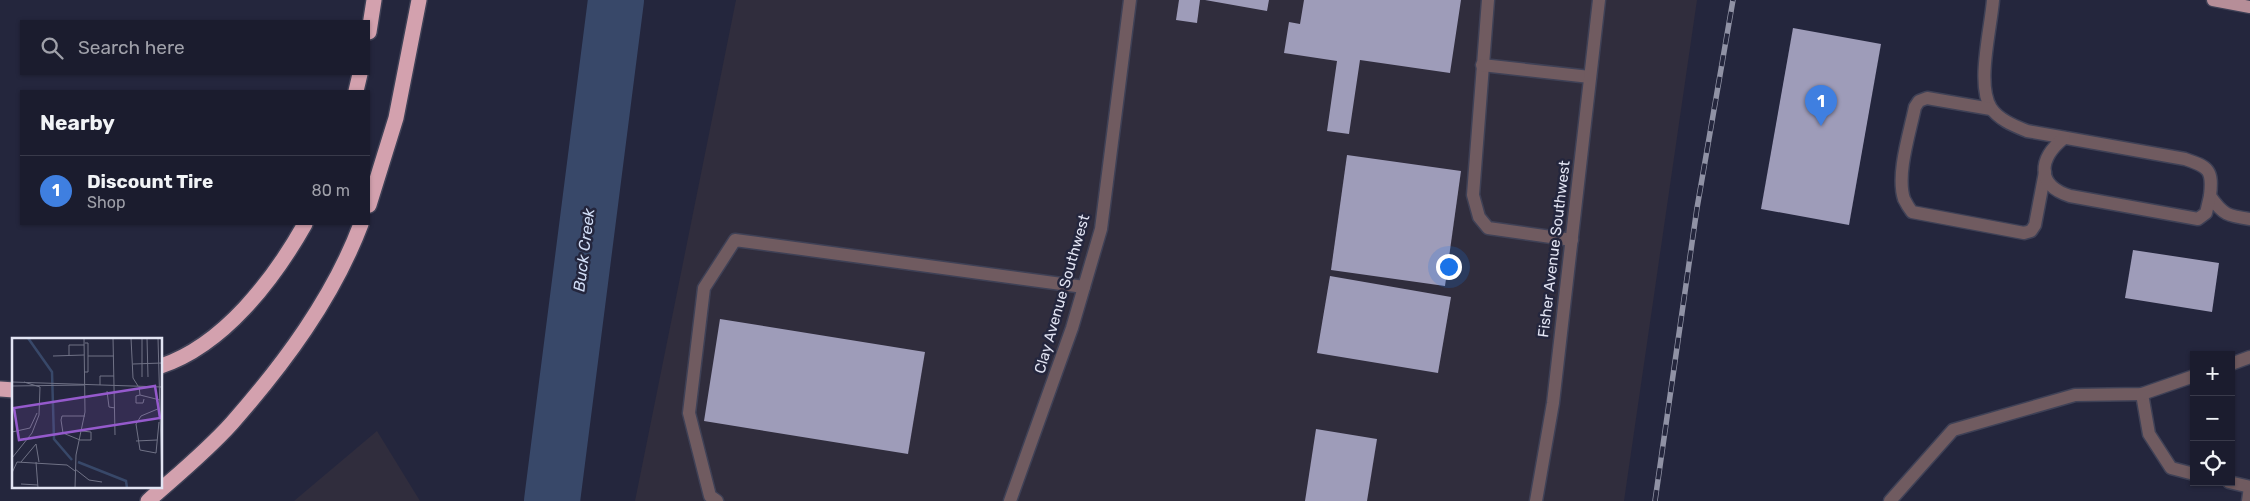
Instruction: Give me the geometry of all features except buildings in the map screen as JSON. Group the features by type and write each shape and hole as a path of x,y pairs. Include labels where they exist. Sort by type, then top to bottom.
{"highway":[{"path":"370,26 374,0"},
{"path":"370,202 396,118 419,0"},
{"path":"356,90 360,75"},
{"path":"162,365 210,340 258,294 290,250 304,225"},
{"path":"148,501 201,454 231,424 295,344 342,268 361,225"}],"main road":[{"path":"2213,0 2250,7"}],"street":[{"name":"Clay Avenue Southwest","path":"1010,501 1072,328 1101,229 1130,0"},
{"path":"1488,0 1473,195 1478,217 1488,228 1572,240"},
{"name":"Fisher Avenue Southwest","path":"1536,501 1553,403 1599,0"},
{"path":"1991,109 1984,85 1994,0"},
{"path":"1482,66 1590,77"},
{"path":"2045,172 2050,184 2057,192 2070,196 2198,218 2206,214 2212,180 2208,169 2200,164 2185,159 2027,131 2007,122 1991,109 1927,98 1919,101 1915,107 1904,166 1902,186 1904,199 1912,212 2024,233 2031,231 2035,225 2046,160 2052,147 2064,138"},
{"path":"2210,196 2219,209 2229,216 2250,219"},
{"path":"717,501 710,496 688,413 704,288 734,240 1084,287"},
{"path":"2235,363 2250,357"},
{"path":"1890,501 1954,430 2075,395 2142,394 2190,377"},
{"path":"2142,394 2149,434 2171,468 2190,473"},
{"path":"2235,483 2250,487 2248,501"}],"shaded area":[{"path":"736,0 1697,0 1624,501 635,501"},
{"path":"377,431 420,501 294,501"}],"waterway":[{"name":"Buck Creek","path":"552,501 616,0"}],"railway":[{"path":"1655,501 1697,208 1733,0"}],"place":[{"name":"Discount Tire","path":"1821,126"}]}
